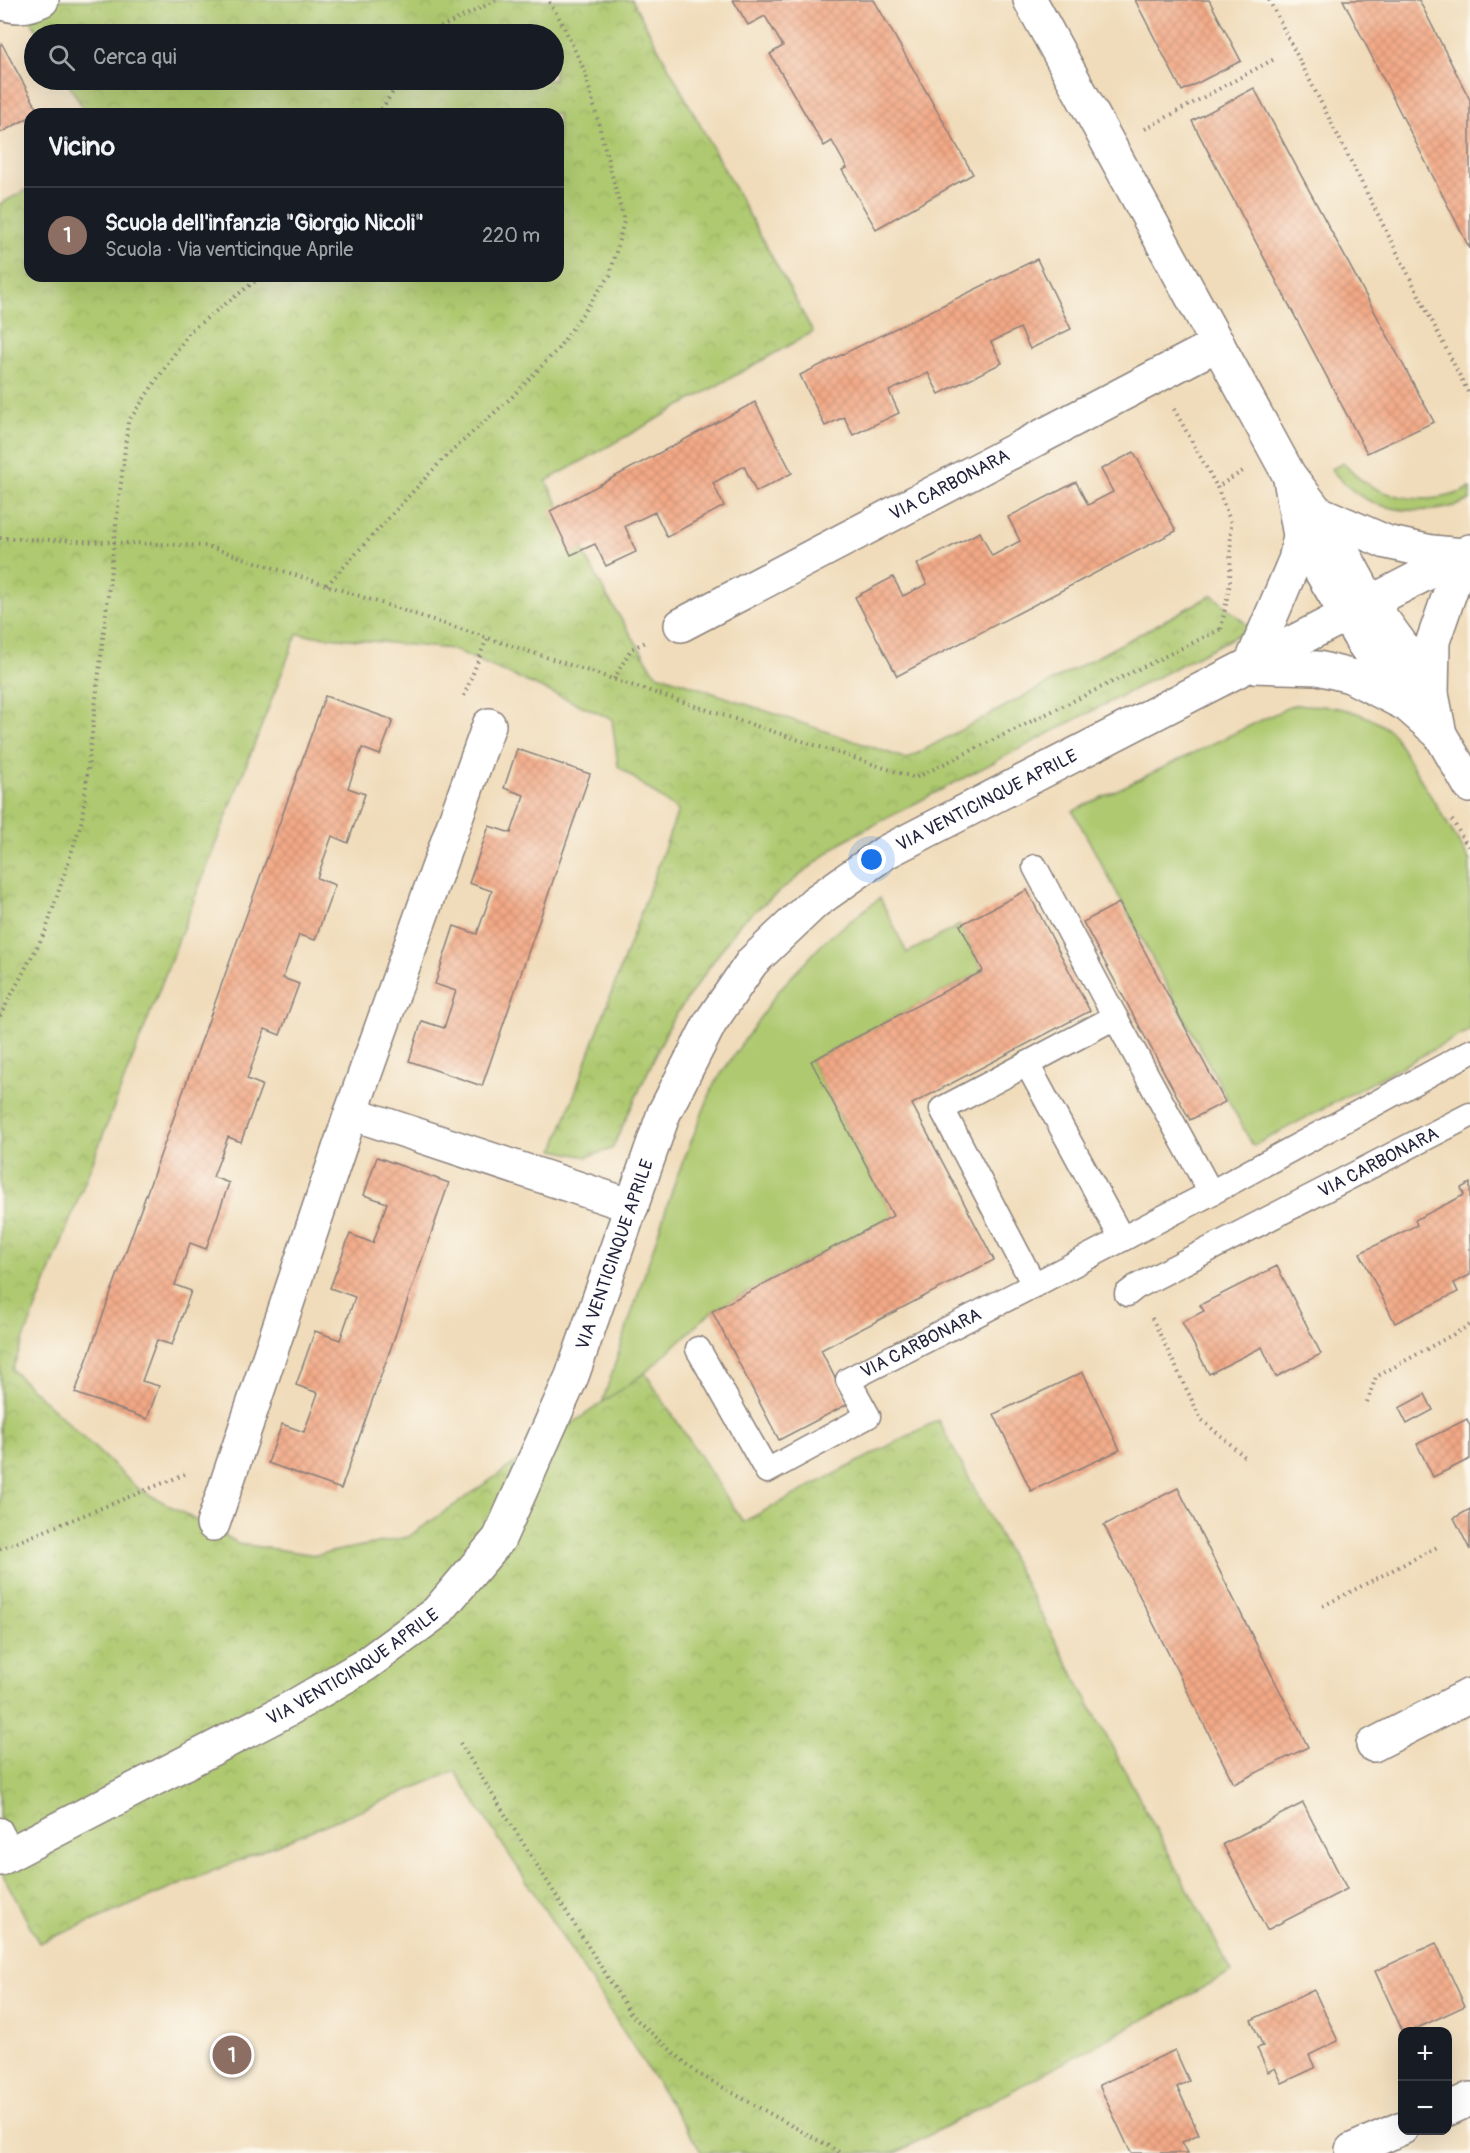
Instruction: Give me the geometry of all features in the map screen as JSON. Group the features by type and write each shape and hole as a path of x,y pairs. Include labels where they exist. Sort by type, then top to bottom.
{"street":[{"path":"0,2 15,6 29,5 42,0"},
{"path":"1030,0 1289,475 1308,524 1358,608 1419,699"},
{"name":"VIA CARBONARA","path":"681,625 1218,344"},
{"path":"1308,524 1432,552 1467,553 1433,641 1419,699"},
{"path":"1250,666 1308,524"},
{"name":"VIA VENTICINQUE APRILE","path":"4,1848 289,1709 365,1665 437,1612 499,1539 572,1376 664,1113 710,1023 752,962 814,902 886,852 1467,553"},
{"name":"VIA VENTICINQUE APRILE","path":"1250,666 1317,668 1350,676 1419,699 1470,786"},
{"path":"213,1524 351,1113 489,725"},
{"path":"351,1113 632,1206"},
{"path":"1373,1745 1470,1695"},
{"path":"1452,2107 1470,2099"},
{"path":"1354,2153 1352,2150 1398,2130"}],"lane":[{"path":"1035,867 1211,1193"},
{"path":"1034,1285 942,1109 1114,1017"},
{"name":"VIA CARBONARA","path":"698,1349 767,1471 868,1416 848,1380 1211,1193 1470,1052"},
{"path":"1027,1064 1122,1239 1128,1236"},
{"name":"VIA CARBONARA","path":"1132,1290 1470,1115"}],"path":[{"path":"447,24 497,0"},
{"path":"548,0 562,24"},
{"path":"1269,0 1470,396"},
{"path":"327,585 442,460 513,396 556,350 610,275 624,221 585,72 564,27"},
{"path":"1135,134 1276,58"},
{"path":"382,108 394,90"},
{"path":"0,1016 46,930 82,820 128,422 190,331 254,282"},
{"path":"0,538 207,546 915,778 1221,629 1230,583 1231,523 1217,487 1156,376"},
{"path":"1217,487 1251,467"},
{"path":"614,679 631,649 681,625"},
{"path":"1452,819 1470,850"},
{"path":"1132,1290 1201,1419 1247,1459"},
{"path":"1367,1402 1376,1377 1470,1325"},
{"path":"0,1549 237,1454"},
{"path":"1323,1606 1439,1546"},
{"path":"460,1743 632,2016 697,2073 841,2153"}],"green space":[{"path":"18,0 632,0 813,332 546,481 608,598 655,673 907,759 1212,595 1251,628 843,841 740,923 671,1022 612,1149 587,1157 554,1150 678,811 618,766 612,719 452,649 297,634 12,1370 137,1488 240,1544 316,1555 408,1537 645,1373 743,1522 938,1420 1232,1972 896,2153 702,2153 455,1771 39,1943 0,1869 0,204 24,191 24,282 564,282 564,108 83,108 72,90 564,90 564,24 33,24"},
{"path":"1344,463 1369,485 1402,497 1438,498 1470,488 1470,500 1458,505 1430,510 1387,507 1357,494 1331,469"},
{"path":"1293,705 1333,707 1357,713 1392,732 1470,861 1470,1030 1253,1146 1073,811"},
{"path":"880,898 907,953 960,925 983,971 811,1061 893,1216 712,1311 645,1373 602,1403 676,1179 714,1084 779,990 826,940"}],"building":[{"path":"733,0 874,0 973,174 876,229 842,170 847,168 832,141 824,146 770,54 783,46 765,16 748,25"},
{"path":"1135,0 1209,0 1241,61 1182,91"},
{"path":"1343,0 1419,0 1470,100 1470,249"},
{"path":"2,44 24,84 24,90 27,90 37,108 24,108 24,120 0,133 0,45"},
{"path":"1254,88 1434,422 1367,453 1192,121"},
{"path":"1037,259 1071,329 1030,349 1020,328 991,342 1002,363 939,394 928,373 889,391 899,413 853,435 844,417 825,426 800,375"},
{"path":"755,402 792,473 756,492 744,466 713,483 724,506 667,537 655,512 625,526 636,552 606,566 595,544 571,555 550,511"},
{"path":"1134,452 1176,531 897,676 855,597 893,577 903,596 927,584 917,564 980,532 992,556 1020,541 1008,517 1076,482 1088,505 1113,492 1101,469"},
{"path":"325,696 393,720 380,755 362,748 348,788 365,794 348,843 332,836 317,878 335,885 315,940 299,935 283,978 299,984 280,1035 265,1029 247,1079 262,1085 241,1142 228,1137 213,1177 229,1183 206,1249 190,1243 175,1285 191,1291 172,1345 157,1340 142,1381 159,1386 147,1419 75,1393"},
{"path":"517,749 590,774 482,1086 409,1061 422,1021 444,1028 456,991 435,984 454,926 477,934 492,891 469,883 489,826 511,833 524,795 504,788"},
{"path":"1027,890 1090,1011 912,1104 994,1260 821,1350 848,1404 779,1440 712,1311 893,1216 811,1061 983,971 960,925"},
{"path":"1119,903 1225,1102 1190,1120 1083,922"},
{"path":"377,1157 449,1183 341,1489 268,1463 282,1424 304,1432 318,1393 296,1385 315,1331 340,1340 355,1297 330,1288 350,1234 373,1243 387,1203 364,1195"},
{"path":"1470,1183 1470,1275 1454,1283 1458,1292 1395,1323 1360,1253 1417,1225 1415,1220 1464,1195 1461,1188"},
{"path":"1277,1266 1321,1354 1276,1377 1262,1347 1209,1374 1182,1322 1204,1311 1200,1305"},
{"path":"1083,1372 1120,1450 1031,1491 994,1414"},
{"path":"1425,1394 1433,1410 1407,1424 1399,1408"},
{"path":"1467,1419 1470,1426 1470,1459 1433,1477 1417,1444"},
{"path":"1178,1488 1308,1747 1234,1784 1104,1525"},
{"path":"1470,1509 1470,1550 1454,1518"},
{"path":"1303,1803 1347,1889 1267,1930 1223,1844"},
{"path":"1436,1943 1465,2006 1420,2027 1401,2027 1375,1971"},
{"path":"1314,1990 1338,2041 1309,2055 1315,2068 1282,2083 1275,2068 1268,2072 1257,2048 1263,2046 1251,2020"},
{"path":"1175,2050 1189,2081 1177,2087 1199,2134 1182,2142 1188,2153 1131,2153 1099,2085"}],"place":[{"name":"Scuola dell'infanzia \"Giorgio Nicoli\"","path":"232,2055"}]}
